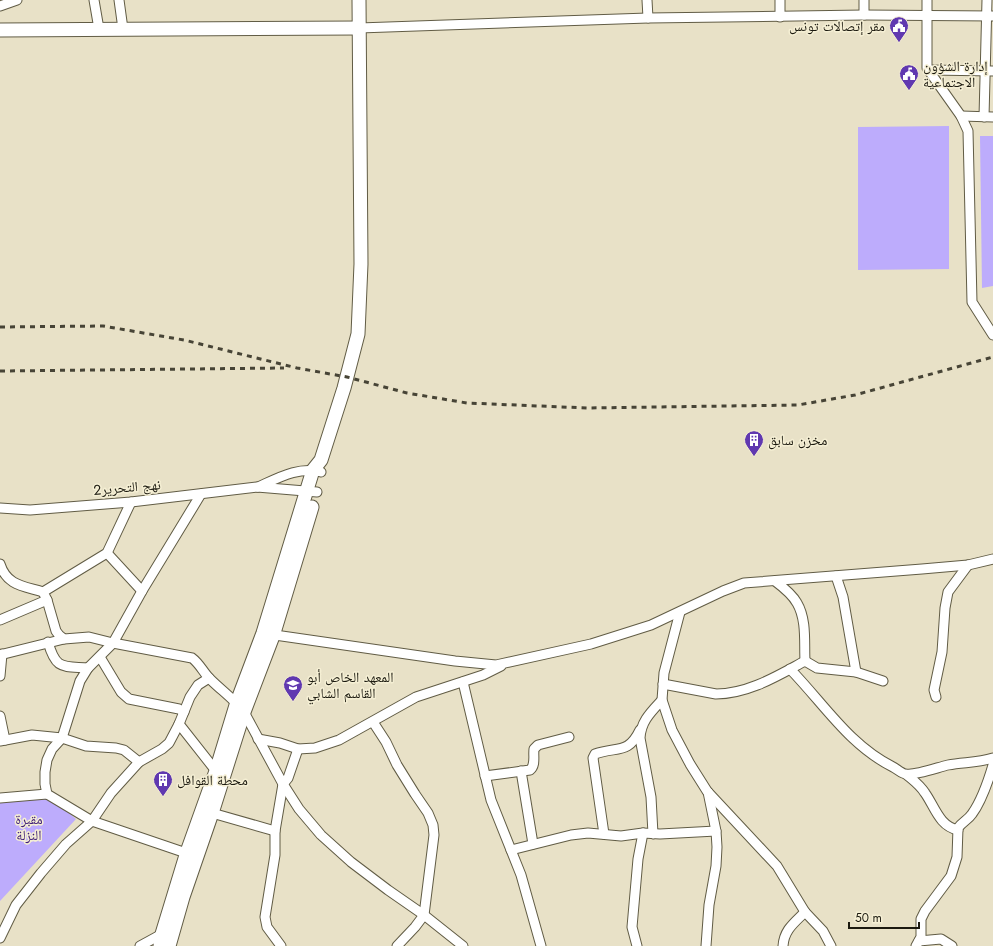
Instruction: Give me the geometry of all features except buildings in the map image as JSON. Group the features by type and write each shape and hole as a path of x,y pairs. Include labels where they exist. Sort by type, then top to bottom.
{"main road":[{"path":"166,940 216,771 268,634 344,388 358,334 361,292 359,0"},
{"path":"0,30 359,28"},
{"path":"192,855 212,813 240,707"}],"street":[{"path":"0,6 17,0"},
{"path":"94,0 99,29"},
{"path":"119,0 123,29"},
{"path":"647,0 648,18"},
{"path":"780,0 780,17"},
{"path":"864,0 864,15"},
{"path":"927,0 927,68 930,70 961,116 965,123 969,139 972,302 993,335"},
{"path":"961,116 989,117 990,16 987,0"},
{"path":"359,28 648,18 864,15 990,16"},
{"path":"930,70 989,71"},
{"name":"نهج التحرير2","path":"257,487 290,472 319,466"},
{"name":"نهج التحرير2","path":"0,508 30,510 131,502 257,487 312,492"},
{"path":"47,794 45,772 47,760 52,749 62,738 80,681 88,668 113,643 142,591 201,494"},
{"path":"0,620 45,596 107,553 131,502"},
{"path":"107,553 142,591"},
{"path":"268,634 491,665 591,644 651,625 723,591 744,584 968,564 993,559"},
{"path":"0,564 2,571 10,580 18,585 45,596 56,630 64,639"},
{"path":"936,697 934,690 942,652 945,608 948,592 968,564"},
{"path":"836,576 843,598 856,672"},
{"path":"775,581 793,597 801,612 804,623 805,661"},
{"path":"680,612 664,673 663,684 662,700 672,730 690,764 707,791 777,866 805,912 823,931 831,946"},
{"path":"0,676 1,654 64,639 89,637 192,658 201,665 209,678 240,707 283,784 299,809 321,835 351,862 388,890 424,914 463,946"},
{"path":"48,642 54,660 61,666 88,668"},
{"path":"100,657 121,692 129,699 179,709 184,712"},
{"path":"805,661 817,668 856,672 883,681"},
{"path":"663,684 716,694 724,694 760,685 805,661"},
{"path":"258,739 280,743 298,749 315,748 339,740 416,697 483,675 506,663"},
{"path":"790,669 836,721 865,750 907,775 920,786 925,792 941,821 953,829 958,830"},
{"path":"0,924 40,873 66,844 92,821 110,793 139,762 162,749 169,743 180,724 190,697 198,685 209,678"},
{"path":"463,682 491,800 521,875 541,946"},
{"path":"604,834 593,758 595,754 605,750 629,746 636,739 644,721 662,700"},
{"path":"0,716 3,740 32,735 62,738 86,746 124,750 139,762"},
{"path":"373,722 386,742 397,765 414,794 428,814 433,825 434,836 424,914 415,927 397,946"},
{"path":"180,724 216,771"},
{"path":"640,730 640,738 651,797 653,834"},
{"path":"485,776 530,770 532,768 534,749 538,745 569,737"},
{"path":"281,946 267,926 265,917 275,854 275,831 283,784 288,778 298,749"},
{"path":"907,775 949,765 978,762 993,758"},
{"path":"917,944 921,937 921,919 950,876 957,857 958,830 960,825 968,819 977,806 990,777 993,765"},
{"path":"521,771 533,844"},
{"path":"706,946 709,905 716,866 716,831 707,791"},
{"path":"0,798 47,794 92,821 192,855"},
{"path":"212,813 275,831"},
{"path":"511,850 571,835 592,833 621,836 643,833 677,834 716,831"},
{"path":"637,946 632,927 638,859 643,833"},
{"path":"0,938 16,905"},
{"path":"783,946 784,937 790,927 805,912"},
{"path":"917,944 941,939 952,946"},
{"path":"140,946 166,940"}],"green space":[{"path":"949,126 949,269 858,270 858,127"},
{"path":"980,136 993,136 993,286 982,288"},
{"name":"مقبرة النزلة","path":"51,798 76,819 0,901 0,799"}],"railway":[{"path":"0,327 103,326 184,340 297,368 347,377 407,393 467,403 587,408 798,405 855,395 993,357"},
{"path":"0,371 284,368"}],"place":[{"name":"مقر إتصالات تونس","path":"899,43"},
{"name":"إدارة الشؤون الاجتماعية","path":"909,91"},
{"name":"مخزن سابق","path":"754,457"},
{"name":"المعهد الخاص أبو القاسم الشابي","path":"293,702"},
{"name":"محطة القوافل","path":"163,797"}]}
